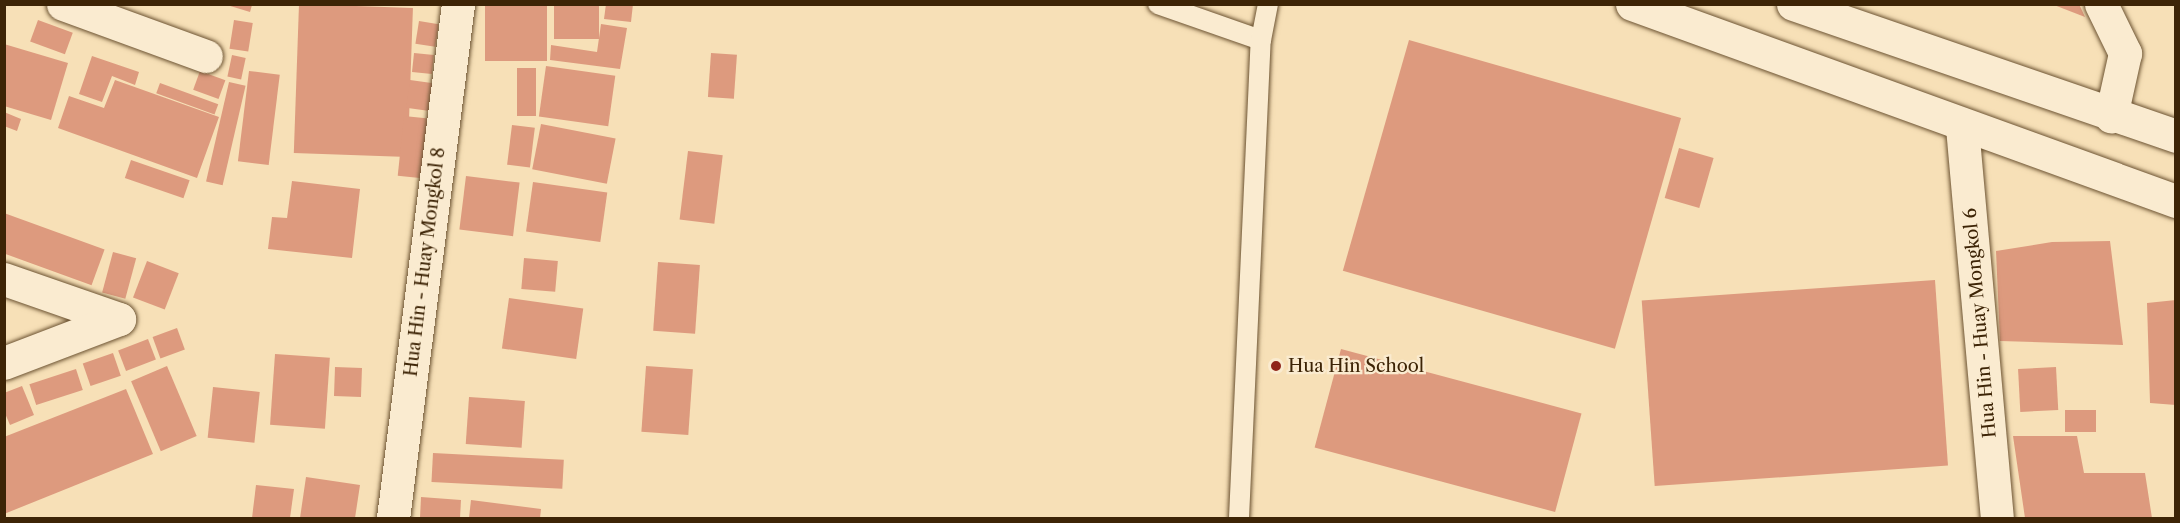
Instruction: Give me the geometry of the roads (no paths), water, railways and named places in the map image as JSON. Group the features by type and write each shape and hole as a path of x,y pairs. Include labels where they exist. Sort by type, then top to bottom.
{"street":[{"path":"63,4 206,56"},
{"name":"Hua Hin - Huay Mongkol 8","path":"393,519 458,4"},
{"path":"1632,4 1962,127 2175,201"},
{"path":"1793,4 2111,116 2175,136"},
{"path":"2101,4 2125,53 2111,116"},
{"name":"Hua Hin - Huay Mongkol 6","path":"1962,127 1997,519"},
{"path":"4,279 119,319 4,363"}],"lane":[{"path":"1158,4 1261,40"},
{"path":"1239,519 1261,40 1268,4"}],"place":[{"name":"Hua Hin School","path":"1276,366"}]}
